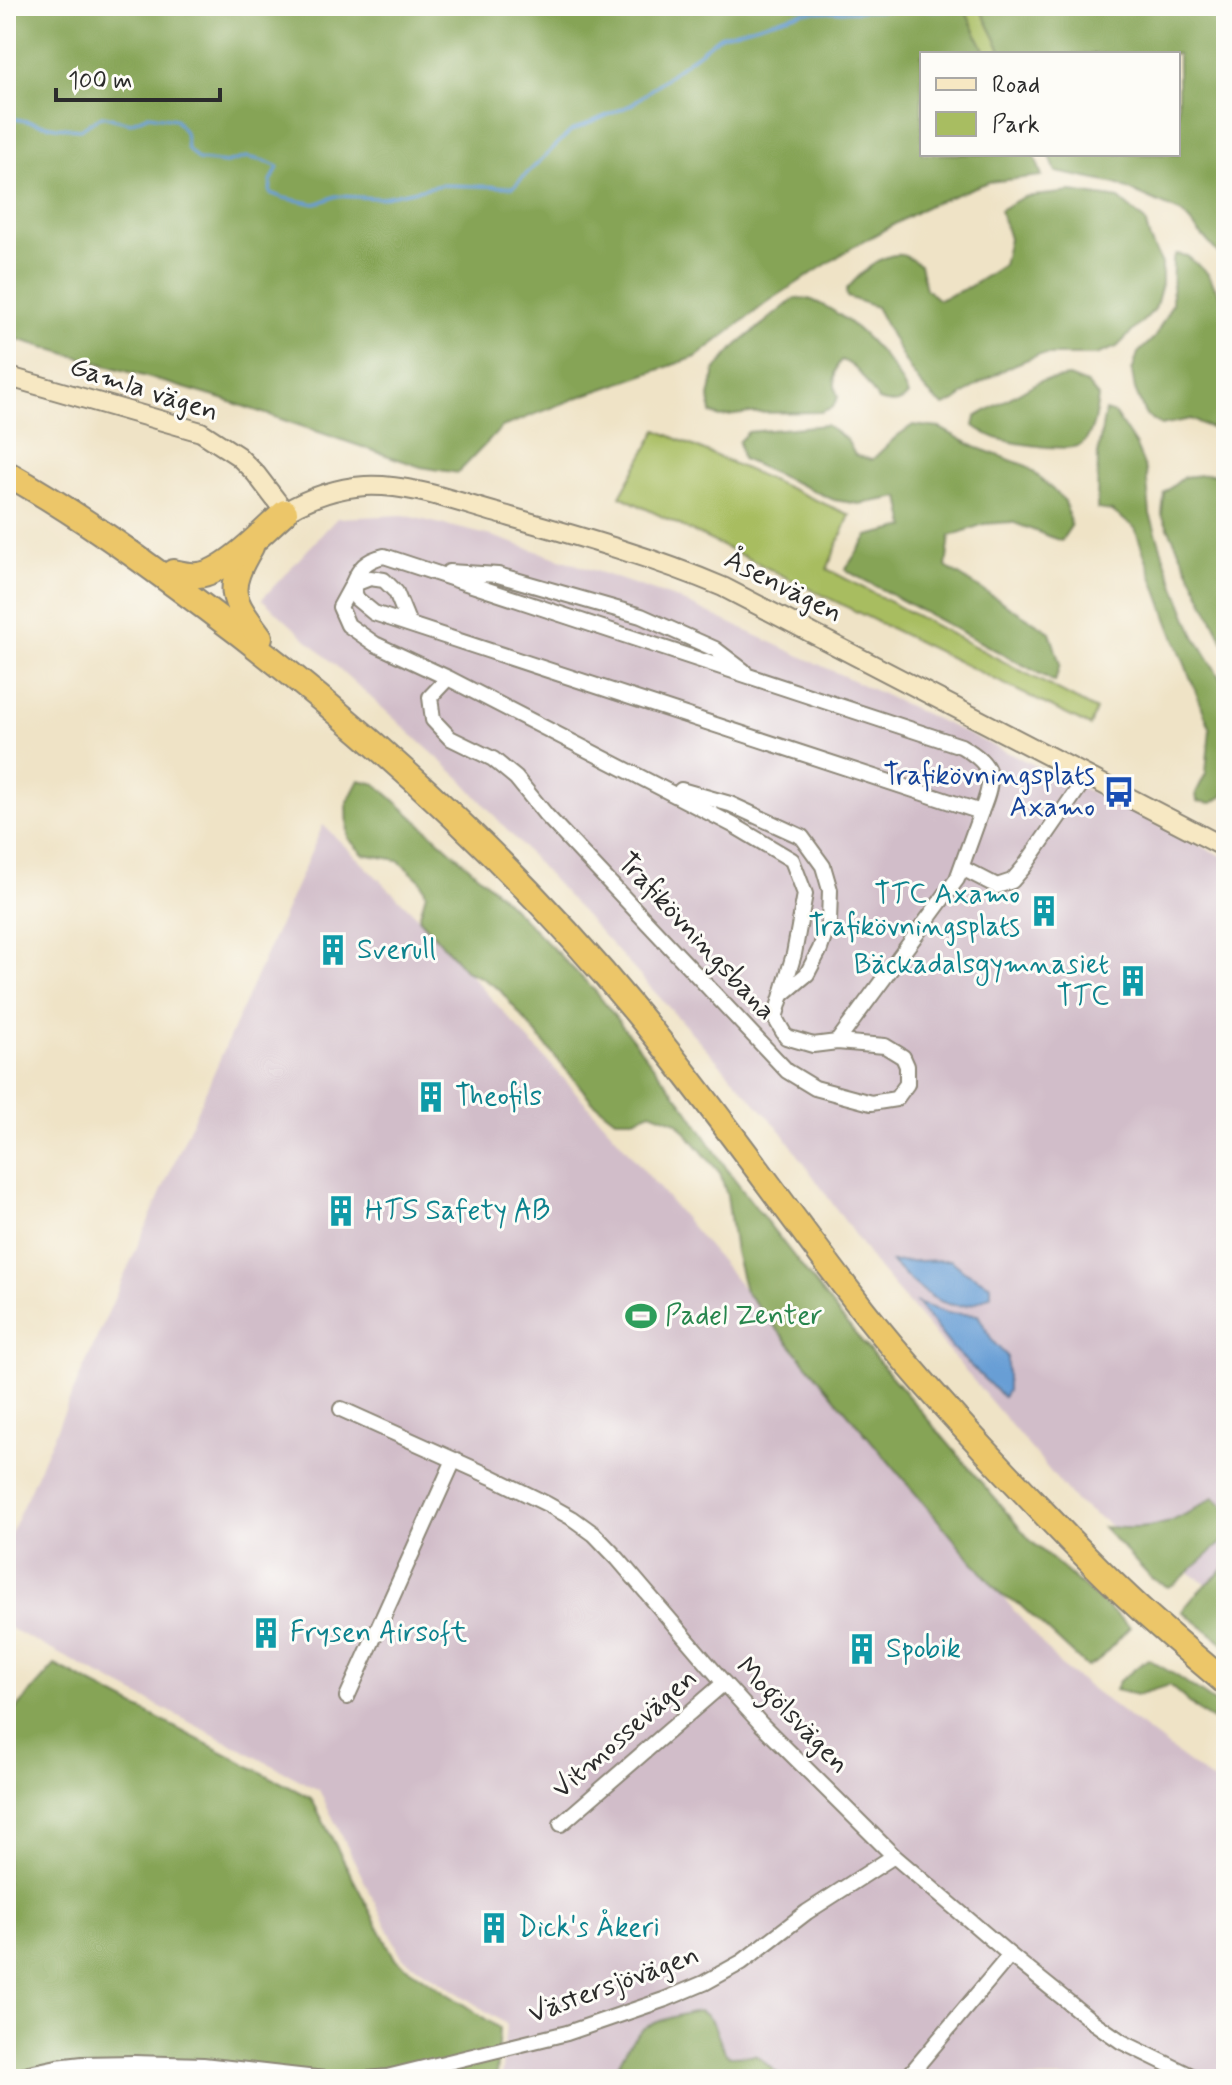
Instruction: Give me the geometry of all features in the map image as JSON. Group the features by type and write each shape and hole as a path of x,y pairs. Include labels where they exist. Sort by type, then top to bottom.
{"highway":[{"path":"6,464 173,572 260,637 389,745 481,832 564,918 642,1006 919,1363 970,1421 1098,1555 1226,1669"},
{"path":"6,473 109,539 254,644 382,751 476,838 558,923 636,1011 866,1313 960,1424 1135,1605 1226,1683"},
{"path":"173,572 188,575 209,573 257,538 285,512"},
{"path":"257,538 238,568 234,588 238,607 260,637"}],"street":[{"name":"Gamla vägen","path":"6,376 201,432 247,465 285,512"},
{"name":"Åsenvägen","path":"285,512 313,498 343,489 366,486 408,489 638,554 723,587 1226,848"},
{"path":"837,1042 957,879 989,792 989,772 980,757 961,746 384,556 372,558 358,569 352,585 357,599 374,613 981,812"},
{"path":"426,570 498,575 641,616 715,649 754,678"},
{"path":"352,585 370,578 384,580 396,592 409,624"},
{"name":"Trafikövningsbana","path":"352,585 340,607 348,625 375,644 448,678 649,781 792,860 805,894 794,954 775,1018 786,1037 813,1045 837,1042 885,1046 903,1057 907,1066 907,1084 896,1099 871,1103 815,1088 787,1071 546,815 516,778 493,759 450,738 433,720 430,697 448,678"},
{"path":"962,868 997,886 1012,881 1087,776"},
{"name":"Trafikövningsbana","path":"649,781 730,804 802,837 823,866 830,890 829,922 807,974 782,995"},
{"name":"Mogölsvägen","path":"341,1409 547,1504 594,1534 772,1735 894,1856 1093,2022 1122,2042 1198,2079"},
{"path":"347,1697 454,1460"},
{"name":"Vitmossevägen","path":"561,1824 724,1683"},
{"name":"Västersjövägen","path":"367,2079 387,2078 567,2033 704,1983 742,1962 819,1904 894,1856"},
{"path":"906,2079 1010,1955"},
{"path":"19,2079 29,2073 57,2067 133,2063 203,2065 325,2079"}],"shaded area":[{"path":"403,515 492,536 678,599 1054,774 1226,858 1226,1595 1075,1501 875,1264 782,1132 461,779 262,599 337,518"},
{"path":"323,825 419,918 616,1137 1060,1665 1226,1791 1226,2079 501,2079 506,2024 402,1957 319,1790 6,1626 6,1544"}],"green space":[{"path":"6,6 963,6 985,52 920,52 920,156 1035,156 1042,176 988,182 929,205 853,247 769,301 696,357 502,427 458,473 421,467 222,399 6,336"},
{"path":"963,6 979,6 1002,52 985,52"},
{"path":"979,6 1226,6 1226,262 1182,213 1116,184 1056,172 1050,156 1180,156 1180,52 1002,52"},
{"path":"1072,192 1119,199 1145,221 1162,264 1162,284 1155,309 1117,347 1096,355 1038,355 1011,366 944,406 913,374 876,307 847,297 846,290 871,266 894,255 904,256 920,265 926,289 939,300 969,287 1003,265 1009,239 1000,210 1023,197"},
{"path":"1176,254 1187,256 1207,273 1226,306 1226,435 1191,419 1161,425 1145,414 1135,390 1132,372 1138,353 1155,337 1172,304 1173,260"},
{"path":"795,298 814,301 828,308 855,328 881,353 908,395 898,402 878,400 858,371 841,360 835,378 838,397 833,407 821,412 750,413 720,417 711,413 709,397 715,370 737,345"},
{"path":"1069,377 1087,384 1098,397 1092,428 1082,444 1066,448 1027,444 996,438 974,426 976,417 1040,381"},
{"path":"1105,411 1115,414 1136,446 1146,470 1150,514 1168,569 1195,636 1226,688 1226,787 1223,796 1212,803 1197,801 1196,793 1206,773 1210,728 1135,528 1112,511 1097,509 1098,451"},
{"path":"826,425 847,440 855,455 872,460 913,425 940,428 975,447 1027,466 1065,501 1071,526 1061,541 1012,522 984,524 950,536 946,567 1050,632 1060,664 1055,682 845,570 868,536 906,527 900,497 859,504 834,500 742,459 739,441 748,432"},
{"path":"657,430 850,515 827,569 1096,710 1090,726 620,496"},
{"path":"1226,476 1226,647 1162,515 1164,493 1184,477"},
{"path":"359,780 376,784 498,893 595,991 687,1109 733,1178 841,1317 1030,1540 1130,1627 1097,1662 1087,1667 1020,1605 1001,1595 745,1291 720,1173 677,1122 651,1112 634,1119 615,1119 593,1102 499,989 467,972 419,918 426,893 421,881 398,860 363,854 348,838 347,803"},
{"path":"1214,1497 1226,1508 1226,1539 1168,1587 1151,1578 1103,1527 1155,1526 1182,1516"},
{"path":"1226,1567 1226,1645 1182,1611"},
{"path":"1148,1659 1226,1710 1226,1728 1201,1713 1169,1685 1137,1695 1115,1690 1119,1681"},
{"path":"55,1665 311,1798 395,1959 499,2028 496,2079 6,2079 6,1720"},
{"path":"699,2011 712,2023 726,2054 756,2055 784,2079 611,2079 629,2046 643,2029"}],"water":[{"path":"951,1260 964,1271 991,1285 991,1295 962,1306 939,1301 891,1262"},
{"path":"917,1303 947,1313 978,1315 993,1342 1007,1356 1007,1391 1003,1397 953,1349"}],"waterway":[{"path":"6,117 80,129 102,116 130,123 149,115 175,119 185,132 187,148 198,160 226,163 247,157 265,161 278,167 270,193 316,204 336,196 379,198 441,185 513,187 571,131 631,105 720,36 804,12 1006,9 1026,6"}],"place":[{"name":"Trafikövningsplats Axamo","path":"1119,792"},
{"name":"TTC Axamo Trafikövningsplats","path":"1044,911"},
{"name":"Sverull","path":"333,950"},
{"name":"Bäckadalsgymnasiet TTC","path":"1133,981"},
{"name":"Theofils","path":"431,1097"},
{"name":"HTS Safety AB","path":"341,1211"},
{"name":"Padel Zenter","path":"641,1316"},
{"name":"Frysen Airsoft","path":"266,1633"},
{"name":"Spobik","path":"862,1649"},
{"name":"Dick's Åkeri","path":"494,1928"}]}
